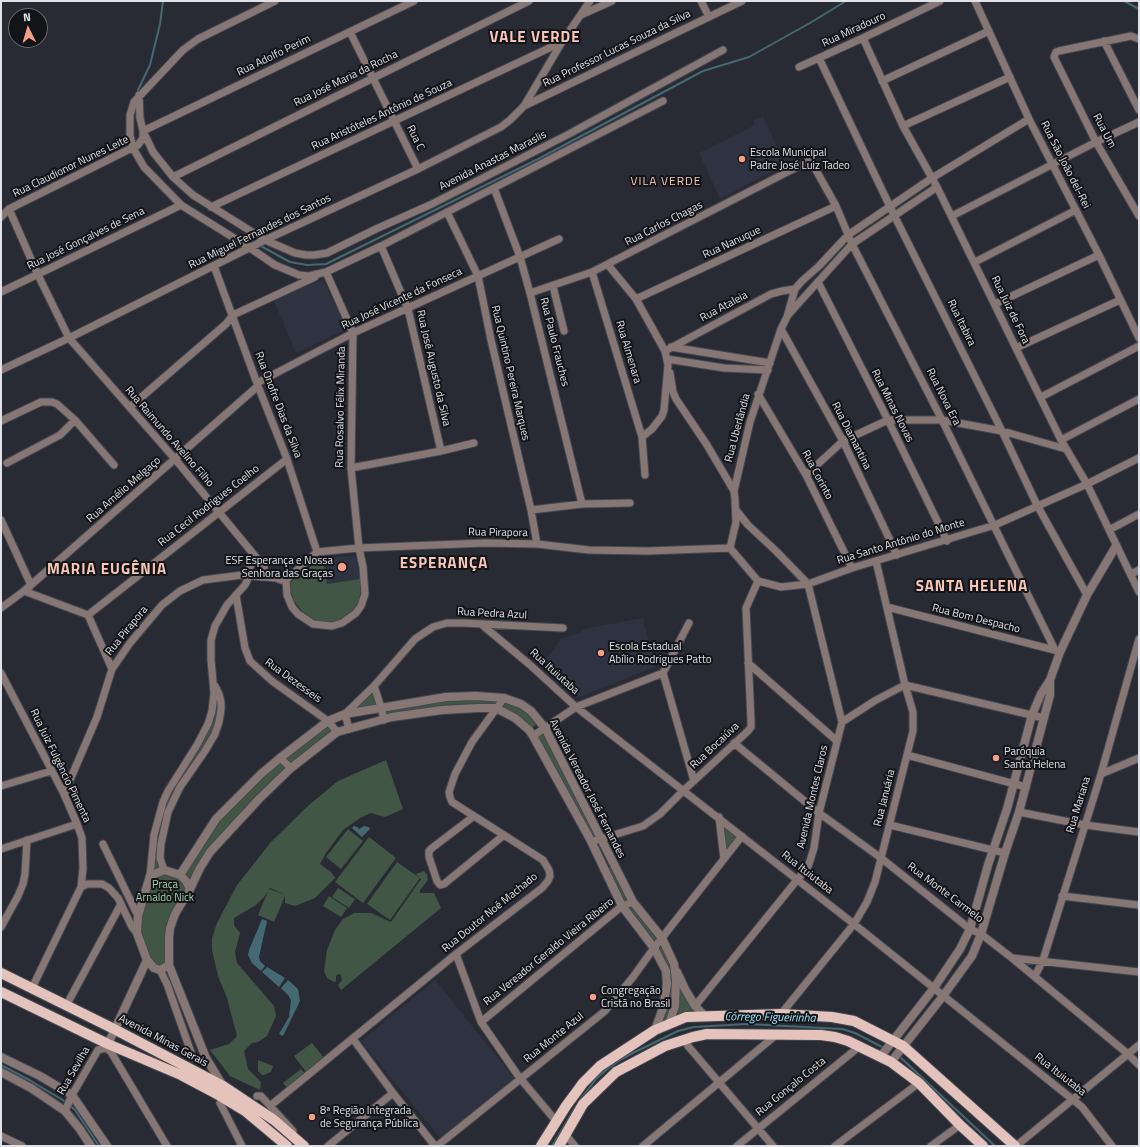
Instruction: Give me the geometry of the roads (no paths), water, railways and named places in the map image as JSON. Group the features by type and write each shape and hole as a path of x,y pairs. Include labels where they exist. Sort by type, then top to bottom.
{"main road":[{"name":"Avenida Minas Gerais","path":"1,973 114,1029 223,1086 274,1120 305,1146"},
{"name":"Avenida Minas Gerais","path":"1,992 107,1046 181,1076 230,1101 245,1110 287,1146"},
{"path":"541,1146 556,1121 583,1083 600,1066 655,1030 686,1017 781,1014 832,1017 854,1021 903,1046 1015,1146"},
{"path":"559,1146 583,1104 616,1072 665,1046 685,1039 707,1034 821,1035 835,1037 860,1046 891,1062 919,1083 983,1146"}],"street":[{"path":"275,1 193,43 183,50 134,102 130,115 130,135 133,148 144,167 181,206 275,265 299,275 309,276 326,272"},
{"name":"Rua Adolfo Perim","path":"143,131 414,1"},
{"name":"Rua José Maria da Rocha","path":"173,177 529,1"},
{"path":"524,106 562,42 590,1"},
{"path":"581,15 612,1"},
{"path":"701,1 710,17"},
{"name":"Rua Professor Lucas Souza da Silva","path":"524,106 742,1"},
{"name":"Rua Miradouro","path":"799,67 940,1"},
{"name":"Rua São João del-Rei","path":"975,1 1029,120 1099,255 1139,338"},
{"path":"882,81 989,31"},
{"name":"Rua C","path":"350,32 418,168"},
{"path":"1139,39 1131,36 1104,42 1139,110"},
{"name":"Rua Juiz de Fora","path":"863,38 904,126 952,216 1061,440 1086,484 1139,592"},
{"name":"Rua Aristóteles Antônio de Souza","path":"211,207 395,122 562,42"},
{"name":"Rua Um","path":"1104,42 1059,51 1055,54 1055,60 1096,142 1139,216"},
{"name":"Avenida Anastas Maraslis","path":"139,95 140,118 143,131 152,152 173,177 193,195 265,240 295,253 306,256 327,253 432,204 569,134 723,50"},
{"name":"Rua Itabira","path":"819,58 894,215 1002,431 1037,506 1087,595"},
{"path":"904,126 1010,77"},
{"path":"130,407 226,324 233,315 381,246 663,102"},
{"name":"Rua Miguel Fernandes dos Santos","path":"1,370 69,338 265,240 501,127 524,106"},
{"name":"Rua Uberlândia","path":"730,548 736,528 734,491 750,422 758,394 769,367 781,329 787,317 795,289 848,235 932,178 1029,120"},
{"path":"952,216 1096,142 1139,122"},
{"name":"Rua Claudionor Nunes Leite","path":"1,217 9,209 138,145 143,138 143,131"},
{"name":"Rua Nova Era","path":"804,164 808,162 814,164 836,206 852,244 1058,651"},
{"name":"Rua Carlos Chagas","path":"530,293 608,265 804,164"},
{"name":"Rua Uberlândia","path":"787,317 852,244 937,187"},
{"name":"Rua Paulo Frauches","path":"494,188 520,257 582,504"},
{"name":"Rua José Gonçalves de Sena","path":"1,292 181,206"},
{"name":"Rua Nanuque","path":"636,299 836,206"},
{"name":"Rua Raimundo Avelino Filho","path":"9,209 38,275 69,338 176,459 263,565"},
{"path":"975,262 1076,210"},
{"name":"Rua Quintino Pereira Marques","path":"447,212 478,276 491,340 531,510 537,544"},
{"name":"Rua José Vicente da Fonseca","path":"258,384 353,333 559,239"},
{"name":"Rua José Augusto da Silva","path":"381,246 408,309 441,451"},
{"path":"996,304 1099,255"},
{"path":"608,265 636,299 668,349 664,410 662,416 652,429 642,437"},
{"name":"Rua Onofre Dias da Silva","path":"214,266 287,459 317,552"},
{"name":"Rua Rosalvo Félix Miranda","path":"326,272 353,333 351,468 358,548"},
{"name":"Rua Almenara","path":"592,272 642,437 645,475"},
{"name":"Rua Minas Novas","path":"818,282 947,540"},
{"path":"553,286 564,331"},
{"name":"Rua Ataleia","path":"668,349 771,294 795,289"},
{"path":"1016,348 1120,300"},
{"name":"Rua Diamantina","path":"781,329 843,441 897,555"},
{"path":"1041,397 1139,346"},
{"path":"668,349 769,367"},
{"path":"668,362 724,368 769,367"},
{"path":"668,362 673,392 676,399 707,445 734,491"},
{"name":"Rua Amélio Melgaço","path":"1,608 24,591 176,459 258,384"},
{"name":"Rua Corinto","path":"758,394 806,475 852,568"},
{"path":"1061,440 1139,399"},
{"path":"1,421 41,402 47,401 57,404 76,420 114,465"},
{"path":"7,463 60,435 76,420"},
{"path":"806,475 843,441 888,420 942,420 1002,431 1066,449"},
{"path":"351,468 441,451 474,443"},
{"name":"Rua Santo Antônio do Monte","path":"758,582 782,587 808,584 852,568 995,525 1086,484 1139,458"},
{"name":"Rua Cecil Rodrigues Coelho","path":"88,615 287,459"},
{"path":"531,510 582,504 630,504"},
{"path":"736,510 748,525 808,584 842,722 876,700 905,685 1044,718"},
{"path":"1109,530 1139,514"},
{"path":"1,520 31,585"},
{"name":"Rua Pirapora","path":"317,552 358,548 393,548 452,544 537,544 588,550 640,551 730,548"},
{"path":"880,1056 934,988 960,949 970,928 1014,783 1032,715 1050,680 1058,651 1087,595 1116,546"},
{"path":"286,580 287,595 292,607 301,617 313,624 332,626 342,623 356,613 362,606 365,594 363,567 358,548"},
{"path":"730,548 758,582"},
{"path":"137,933 138,916 150,876 154,834 163,802 168,791 197,746 212,712 214,684 211,660 211,640 213,633 220,615 244,585 250,574 252,551"},
{"path":"250,574 259,577 286,580 317,552"},
{"path":"238,577 257,561 276,578"},
{"name":"Rua Januária","path":"781,1014 854,924 867,902 875,882 913,731 913,712 905,685 876,562"},
{"path":"244,585 264,573 263,565"},
{"path":"1131,574 1139,570"},
{"name":"Rua Pirapora","path":"64,794 97,717 112,668 130,643 162,605 180,591 203,580 238,577 250,574"},
{"name":"Rua Bocaiúva","path":"591,842 643,826 660,814 751,727 746,608 758,582"},
{"path":"24,591 88,615 112,668"},
{"name":"Rua Dezesseis","path":"236,595 245,648 250,661 272,681 328,720 337,732"},
{"name":"Rua Bom Despacho","path":"886,607 1058,651"},
{"name":"Rua Pedra Azul","path":"345,714 374,686 415,639 433,627 447,623 563,628"},
{"path":"534,736 576,707 663,673 689,623"},
{"name":"Rua Ituiutaba","path":"481,624 529,664 576,707 854,924 1082,1107 1112,1146"},
{"name":"Rua Mariana","path":"1035,976 1043,960 1101,774 1139,639"},
{"path":"748,663 837,741"},
{"name":"Rua Juiz Fulgêncio Pimenta","path":"1,673 64,794 77,824 82,838 82,887"},
{"path":"663,673 694,781"},
{"path":"891,1062 943,996 972,956 981,934 1019,812 1050,695 1050,680"},
{"path":"164,870 160,858 164,826 168,812 180,787 215,734 219,722 221,702 214,684"},
{"path":"374,686 382,707 384,720"},
{"name":"Avenida Vereador José Fernandes","path":"180,875 216,820 261,774 328,720 345,714 446,697 476,696 504,698 521,704 530,711 545,728 633,902 662,938 674,964 676,980 675,1006 669,1024"},
{"name":"Rua Doutor Noé Machado","path":"270,1106 456,954 542,888 548,881 550,876 547,866 543,860 452,802 450,797 455,774 472,742 504,698"},
{"name":"Avenida Vereador José Fernandes","path":"223,1086 206,1058 169,965 170,928 175,914 190,889 200,868 210,852 259,799 291,768 337,732 384,720 442,710 496,708 515,718 534,736 591,842 622,906 654,948 666,971 667,984 663,1008 655,1030"},
{"path":"345,714 349,729"},
{"name":"Avenida Montes Claros","path":"695,1006 808,867 814,848 819,813 842,722"},
{"name":"Rua Monte Carmelo","path":"734,743 819,813 881,858 970,928 981,934 1035,976 1128,1054 1139,1065"},
{"path":"907,755 1026,787"},
{"path":"280,758 291,768"},
{"path":"1101,774 1139,758"},
{"path":"1,786 51,771"},
{"path":"1019,812 1085,825 1139,832"},
{"path":"474,816 429,851 429,857 438,884 444,884 504,835"},
{"path":"719,818 724,859"},
{"path":"1,849 77,824"},
{"path":"890,825 1005,853"},
{"name":"Rua Monte Azul","path":"436,1146 605,1011 634,978 654,948 742,836"},
{"path":"1,927 18,896 25,874 27,840"},
{"path":"103,844 138,916"},
{"path":"150,876 164,870 180,875 186,881 190,889"},
{"path":"32,988 82,887 87,884 106,885 121,904 132,927 137,933 147,960 154,968 160,970 167,984 193,1058"},
{"path":"1062,896 1139,905"},
{"name":"Rua Vereador Geraldo Vieira Ribeiro","path":"481,1022 622,906 633,902"},
{"path":"66,1006 121,904"},
{"path":"456,954 481,1022 521,1079 556,1121"},
{"path":"1012,958 1043,960 1139,972"},
{"name":"Rua Sevilha","path":"65,1110 98,1050 107,1046 147,960"},
{"path":"674,964 685,989 695,1006 705,1016"},
{"path":"160,970 169,965"},
{"path":"643,1146 776,1035"},
{"path":"353,1039 392,1093 436,1146"},
{"path":"685,1039 688,1046 773,1146"},
{"path":"1015,1146 1139,1045"},
{"path":"107,1046 167,1146"},
{"name":"Rua Gonçalo Costa","path":"738,1146 860,1046"},
{"path":"1,1057 40,1076 72,1095 107,1146"},
{"path":"1,1072 31,1088 65,1110 91,1146"},
{"path":"835,1146 919,1083"},
{"path":"328,1146 392,1093"},
{"name":"Avenida Minas Gerais","path":"260,1094 305,1146"},
{"path":"220,1102 242,1146"},
{"path":"931,1146 960,1125"},
{"path":"565,1134 575,1146"},
{"path":"1,1136 22,1146"}],"waterway":[{"path":"138,90 150,65 160,24 163,1"},
{"path":"259,245 290,262 307,265 326,264 538,159 703,71 749,57 846,1"},
{"path":"1124,1 1139,9"},
{"name":"Córrego Figueirinha","path":"580,1100 596,1079 620,1060 678,1031 694,1027 747,1024 842,1029 855,1033 884,1048"},
{"name":"Córrego Figueirinha","path":"899,1056 995,1146"},
{"path":"1,1065 66,1102"},
{"path":"69,1105 75,1110 99,1146"},
{"name":"Córrego Figueirinha","path":"552,1146 576,1106"}],"place":[{"name":"Escola Municipal Padre José Luiz Tadeo","path":"742,159"},
{"name":"ESF Esperança e Nossa Senhora das Graças","path":"342,567"},
{"name":"Escola Estadual Abílio Rodrigues Patto","path":"601,653"},
{"name":"Paróquia Santa Helena","path":"996,758"},
{"name":"Congregação Cristã no Brasil","path":"593,997"},
{"name":"8ª Região Integrada de Segurança Pública","path":"312,1117"}],"district":[{"name":"VALE VERDE","path":"535,38"},
{"name":"VILA VERDE","path":"666,182"},
{"name":"ESPERANÇA","path":"444,564"},
{"name":"MARIA EUGÊNIA","path":"107,570"},
{"name":"SANTA HELENA","path":"972,587"}],"park label":[{"name":"Praça Arnaldo Nick","path":"165,891"}]}
